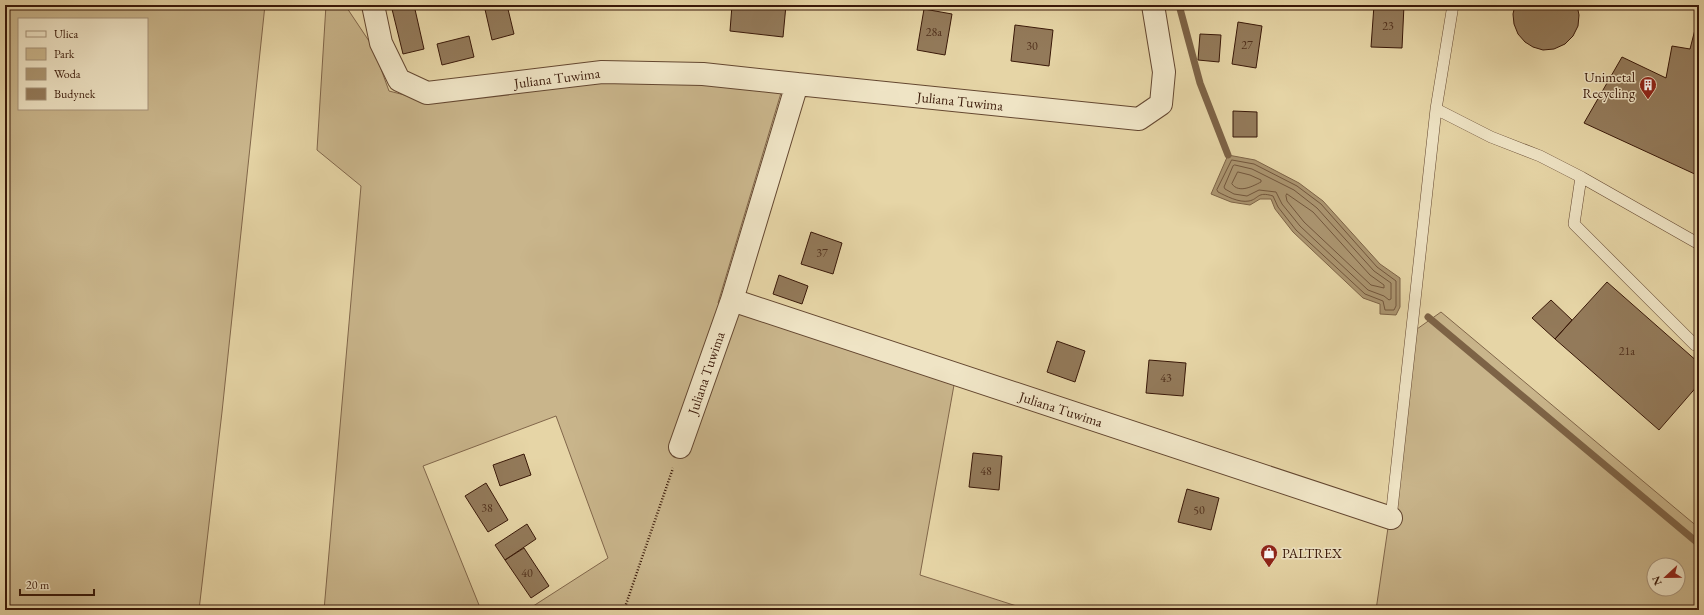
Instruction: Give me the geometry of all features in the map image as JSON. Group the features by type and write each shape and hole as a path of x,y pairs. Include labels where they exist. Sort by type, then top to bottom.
{"street":[{"name":"Juliana Tuwima","path":"373,5 381,43 399,80 427,93 602,72 703,74 1139,119 1160,104 1164,79 1153,5"},
{"name":"Juliana Tuwima","path":"680,447 732,300 797,84"},
{"name":"Juliana Tuwima","path":"732,300 1391,518"}],"lane":[{"path":"1391,518 1436,108 1453,5"},
{"path":"1436,108 1491,137 1540,156 1581,177 1699,244"},
{"path":"1581,177 1574,224 1695,345"}],"path":[{"path":"624,610 680,447"}],"green space":[{"path":"5,5 265,5 222,412 199,610 5,610"},
{"path":"326,5 345,5 373,47 389,91 428,101 598,81 700,81 781,93 718,303 954,385 920,575 1029,610 527,610 608,558 556,416 423,466 481,610 324,610 361,186 317,150"},
{"path":"1441,312 1699,528 1699,610 1376,610 1417,329"}],"water":[{"path":"1228,155 1255,160 1299,183 1323,201 1380,264 1400,278 1400,307 1396,315 1380,314 1380,304 1363,298 1293,232 1275,209 1271,199 1260,199 1250,205 1231,202 1211,194"}],"building":[{"path":"391,5 414,5 424,49 403,54"},
{"path":"484,5 507,5 514,34 492,40"},
{"path":"732,5 786,5 783,37 730,31"},
{"path":"1374,5 1404,5 1402,48 1371,47"},
{"path":"1515,5 1577,5 1579,15 1578,26 1573,36 1565,44 1554,49 1543,50 1533,47 1525,42 1518,34 1514,24 1513,14"},
{"path":"924,9 952,14 945,55 917,50"},
{"name":"Unimetal Recycling","path":"1699,14 1699,176 1584,123 1622,57 1666,78 1672,46 1690,49"},
{"path":"1238,22 1262,26 1256,68 1232,64"},
{"path":"1015,25 1053,30 1049,66 1011,61"},
{"path":"1200,34 1221,35 1219,62 1198,60"},
{"path":"469,36 474,57 442,65 437,44"},
{"path":"1233,111 1257,112 1257,137 1233,137"},
{"path":"811,232 842,243 833,274 801,264"},
{"path":"779,275 808,286 802,304 773,294"},
{"path":"1607,282 1699,363 1699,384 1659,430 1555,339"},
{"path":"1551,300 1572,320 1555,339 1532,318"},
{"path":"1057,341 1085,351 1075,382 1047,372"},
{"path":"1149,360 1186,363 1183,396 1146,393"},
{"path":"973,453 1002,456 999,490 969,487"},
{"path":"524,454 531,475 500,486 493,465"},
{"path":"486,483 508,520 488,532 465,496"},
{"path":"1187,489 1219,498 1211,530 1178,522"},
{"path":"527,524 536,539 505,560 495,545"},
{"path":"524,548 549,586 531,598 505,560"}],"waterway":[{"path":"1179,5 1200,83 1228,155"},
{"path":"1428,317 1699,544"}],"place":[{"name":"Unimetal Recycling","path":"1648,100"},
{"name":"PALTREX","path":"1269,568"}]}
